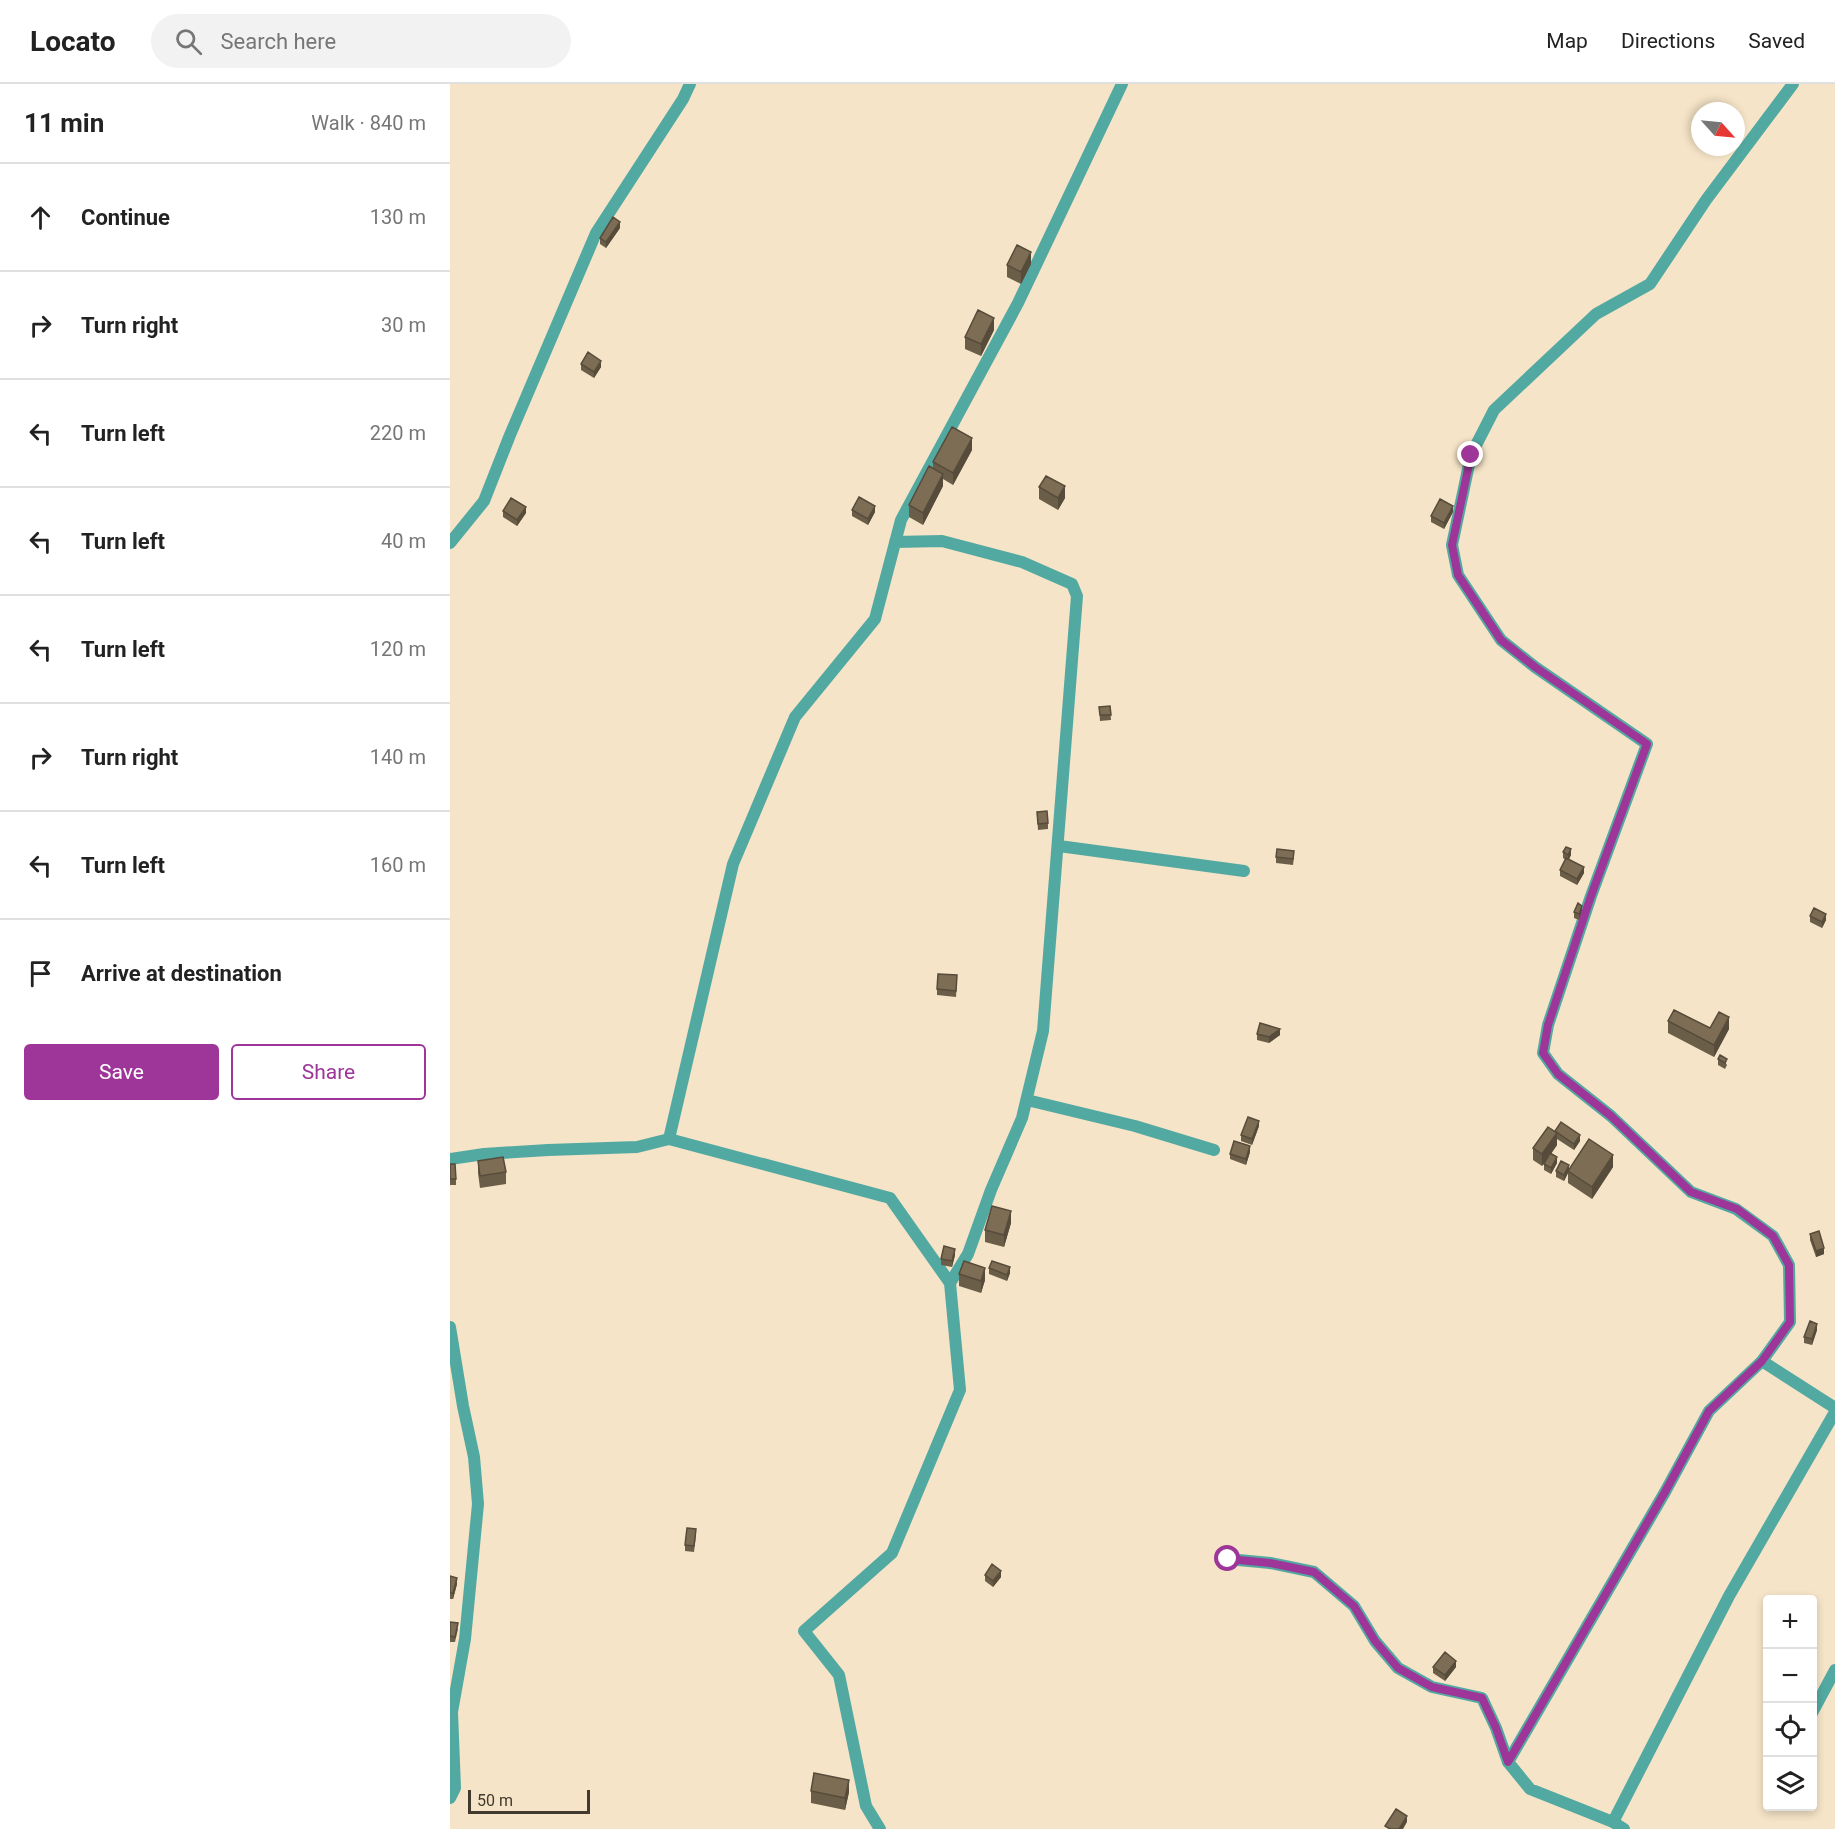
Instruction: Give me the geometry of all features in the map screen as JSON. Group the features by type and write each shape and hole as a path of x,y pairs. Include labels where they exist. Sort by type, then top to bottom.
{"street":[{"path":"450,543 484,501 596,233 683,99 690,84"},
{"path":"669,1139 733,864 795,717 875,619 901,520 1018,303 1122,84"},
{"path":"1508,1762 1659,1502 1709,1411 1762,1361 1790,1322 1789,1265 1773,1236 1737,1209 1691,1192 1611,1116 1558,1074 1543,1053 1548,1025 1591,896 1647,744 1535,667 1501,640 1458,575 1452,545 1471,455 1494,410 1596,314 1650,284 1706,200 1793,84"},
{"path":"895,542 942,541 1022,562 1072,584 1077,596 1043,1031 1022,1118 991,1190 968,1254 950,1283"},
{"path":"1059,846 1244,871"},
{"path":"1027,1100 1135,1126 1214,1150"},
{"path":"450,1159 527,1151 637,1147 669,1139 890,1198 950,1283 960,1390 934,1454 892,1553 804,1631 839,1675 866,1806 880,1829"},
{"path":"450,1327 474,1457 478,1504 465,1639 452,1712 455,1788 450,1798"},
{"path":"1228,1559 1270,1563 1314,1572 1354,1606 1375,1641 1398,1668 1432,1687 1482,1698 1508,1762 1530,1789 1618,1826 1729,1596 1835,1410 1762,1361"},
{"path":"1817,1704 1834,1675"}],"building":[{"path":"613,217 620,222 606,242 600,238"},
{"path":"1017,245 1031,252 1021,272 1007,265"},
{"path":"978,310 994,318 981,344 965,337"},
{"path":"588,352 601,361 594,372 581,364"},
{"path":"952,427 972,438 953,473 933,462"},
{"path":"929,466 943,474 923,513 909,505"},
{"path":"1046,476 1065,486 1058,498 1039,487"},
{"path":"859,497 875,506 868,519 852,510"},
{"path":"511,498 526,507 517,520 503,511"},
{"path":"1440,499 1453,506 1444,523 1431,516"},
{"path":"1110,706 1111,715 1100,715 1099,707"},
{"path":"1047,811 1048,823 1038,824 1037,812"},
{"path":"1566,847 1571,849 1568,855 1563,852"},
{"path":"1277,849 1294,851 1293,859 1276,857"},
{"path":"1566,858 1584,867 1577,879 1560,870"},
{"path":"1578,903 1582,906 1579,914 1574,912"},
{"path":"1814,908 1826,914 1822,922 1810,916"},
{"path":"938,974 957,975 956,991 937,989"},
{"path":"1674,1010 1710,1028 1719,1012 1729,1017 1714,1045 1668,1021"},
{"path":"1260,1023 1280,1029 1269,1037 1257,1034"},
{"path":"1720,1055 1727,1059 1725,1063 1718,1059"},
{"path":"1248,1117 1259,1121 1252,1139 1241,1135"},
{"path":"1561,1122 1580,1135 1574,1144 1555,1131"},
{"path":"1548,1127 1557,1133 1542,1154 1533,1148"},
{"path":"1589,1139 1613,1155 1592,1187 1568,1171"},
{"path":"1234,1141 1250,1146 1246,1159 1230,1154"},
{"path":"1550,1153 1557,1157 1551,1168 1544,1164"},
{"path":"503,1157 506,1172 480,1176 478,1161"},
{"path":"1561,1161 1569,1165 1564,1175 1556,1171"},
{"path":"450,1164 455,1164 456,1179 450,1179"},
{"path":"992,1206 1011,1211 1004,1235 985,1230"},
{"path":"1819,1231 1824,1248 1816,1251 1810,1234"},
{"path":"944,1246 955,1249 952,1261 941,1259"},
{"path":"964,1261 985,1268 981,1281 959,1274"},
{"path":"992,1261 1010,1267 1007,1275 989,1268"},
{"path":"1810,1321 1817,1324 1812,1339 1804,1337"},
{"path":"687,1528 696,1529 694,1546 685,1545"},
{"path":"992,1564 1001,1571 993,1581 985,1575"},
{"path":"450,1576 457,1578 453,1593 450,1593"},
{"path":"450,1622 458,1623 455,1637 450,1636"},
{"path":"1445,1652 1456,1661 1445,1675 1433,1667"},
{"path":"814,1773 849,1780 845,1798 811,1791"},
{"path":"1396,1809 1407,1816 1399,1829 1390,1829 1385,1826"}],"route":[{"path":"1228,1559 1270,1563 1314,1572 1354,1606 1375,1641 1398,1668 1432,1687 1482,1698 1508,1762 1665,1492 1709,1411 1762,1361 1790,1322 1789,1265 1773,1236 1737,1209 1691,1192 1611,1116 1558,1074 1543,1053 1548,1025 1591,896 1647,744 1535,667 1501,640 1458,575 1452,545 1471,455"}]}
